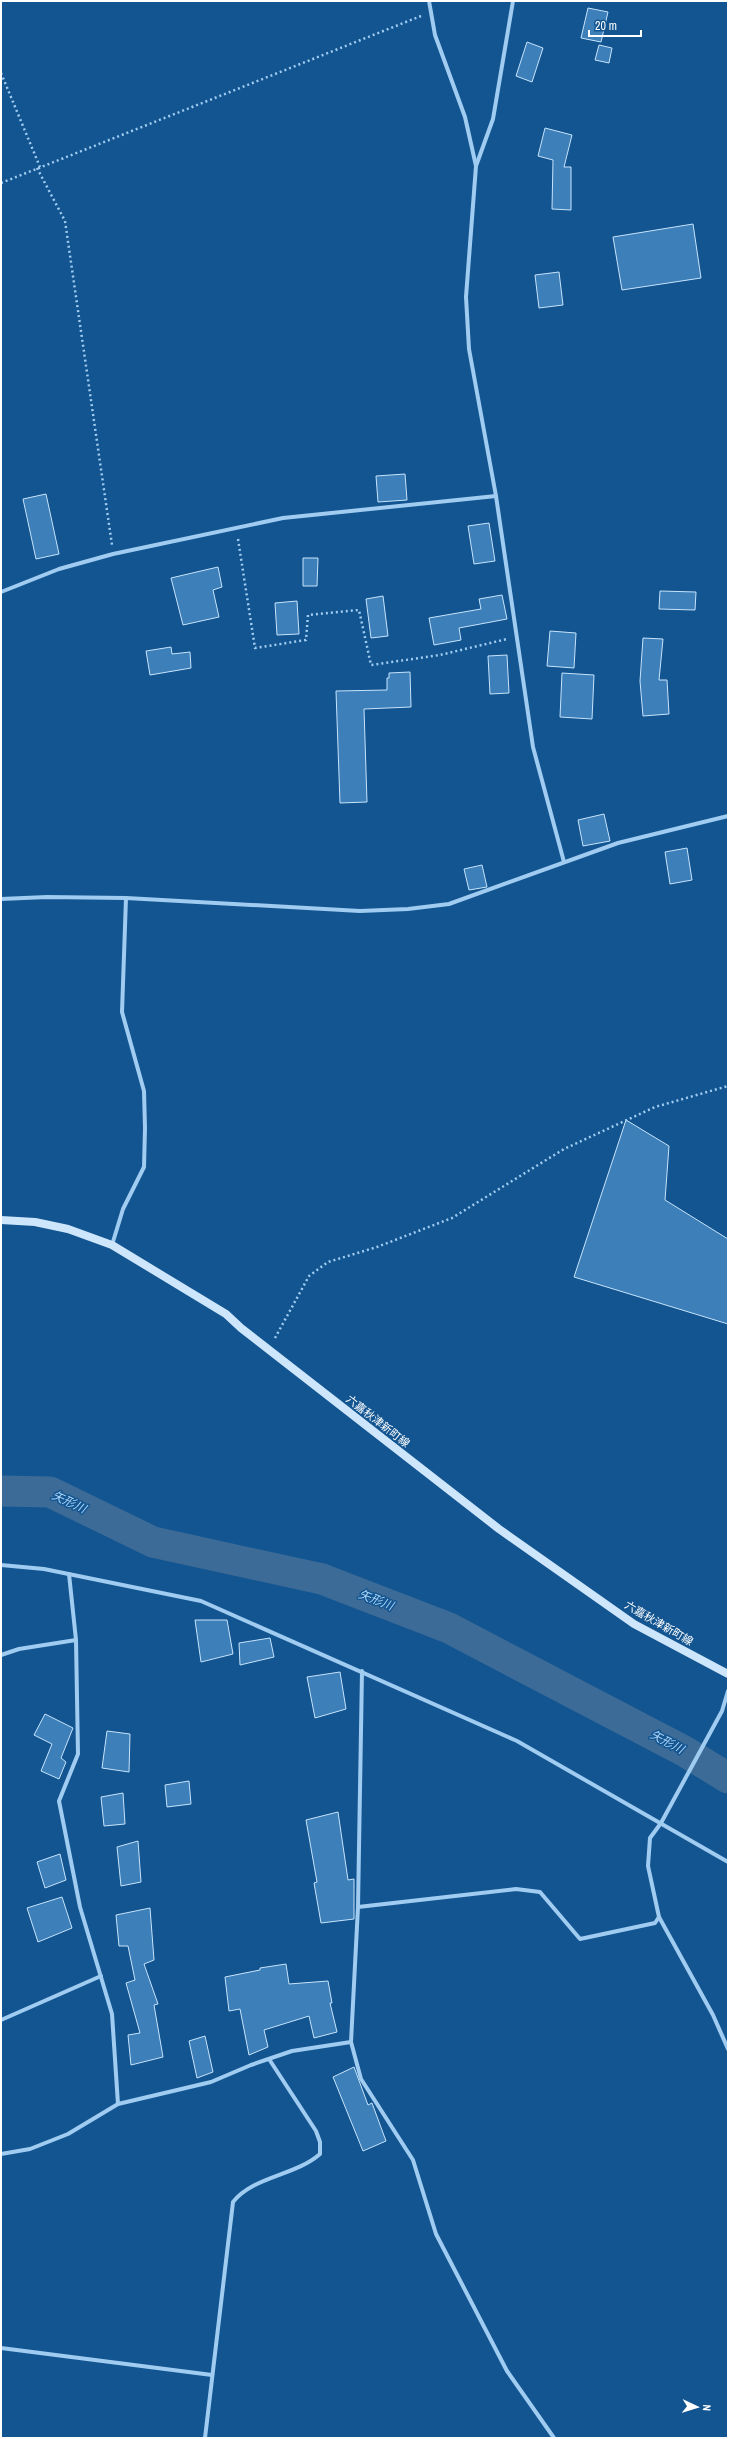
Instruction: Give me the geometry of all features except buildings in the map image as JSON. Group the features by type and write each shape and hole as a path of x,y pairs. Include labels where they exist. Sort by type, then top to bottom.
{"main road":[{"name":"六嘉秋津新町線","path":"1,1220 35,1222 68,1229 112,1245 226,1314 240,1328 269,1349 498,1529 634,1624 728,1674"}],"street":[{"path":"429,1 435,35 465,117 476,166"},
{"path":"513,1 493,119 476,166 466,297 469,349 496,496 533,747 564,862"},
{"path":"1,592 59,569 113,554 283,518 496,496"},
{"path":"1,899 47,897 126,898 360,911 408,909 449,904 618,842 728,816"},
{"path":"112,1245 123,1209 144,1167 144,1092 122,1012 126,898"},
{"path":"1,1565 69,1574 201,1601 362,1671 517,1741 728,1862"},
{"path":"69,1574 76,1640 78,1754 59,1801 80,1907 112,2014 118,2104"},
{"path":"1,1655 19,1649 76,1640"},
{"path":"362,1671 358,1907 351,2042 361,2079 413,2160 436,2234 507,2371 554,2438"},
{"path":"728,1691 722,1711 661,1823 650,1838 648,1866 659,1917 713,2015 728,2049"},
{"path":"358,1907 516,1889 540,1892 580,1939 655,1922 659,1917"},
{"path":"1,2020 100,1976"},
{"path":"1,2154 30,2149 68,2134 118,2104 211,2082 292,2051 351,2042"},
{"path":"205,2438 234,2202 242,2191 309,2164 320,2154 320,2142 316,2131 269,2059"},
{"path":"1,2348 212,2376"}],"path":[{"path":"1,183 431,12"},
{"path":"1,73 39,167 65,221 113,554"},
{"path":"236,528 255,648 306,640 308,615 359,610 371,665 440,655 517,637"},
{"path":"269,1349 310,1276 328,1262 377,1247 447,1220 564,1149 654,1107 728,1086"}],"waterway":[{"name":"矢形川","path":"1,1491 50,1492 153,1542 322,1579 449,1628 684,1751 728,1778"}]}
